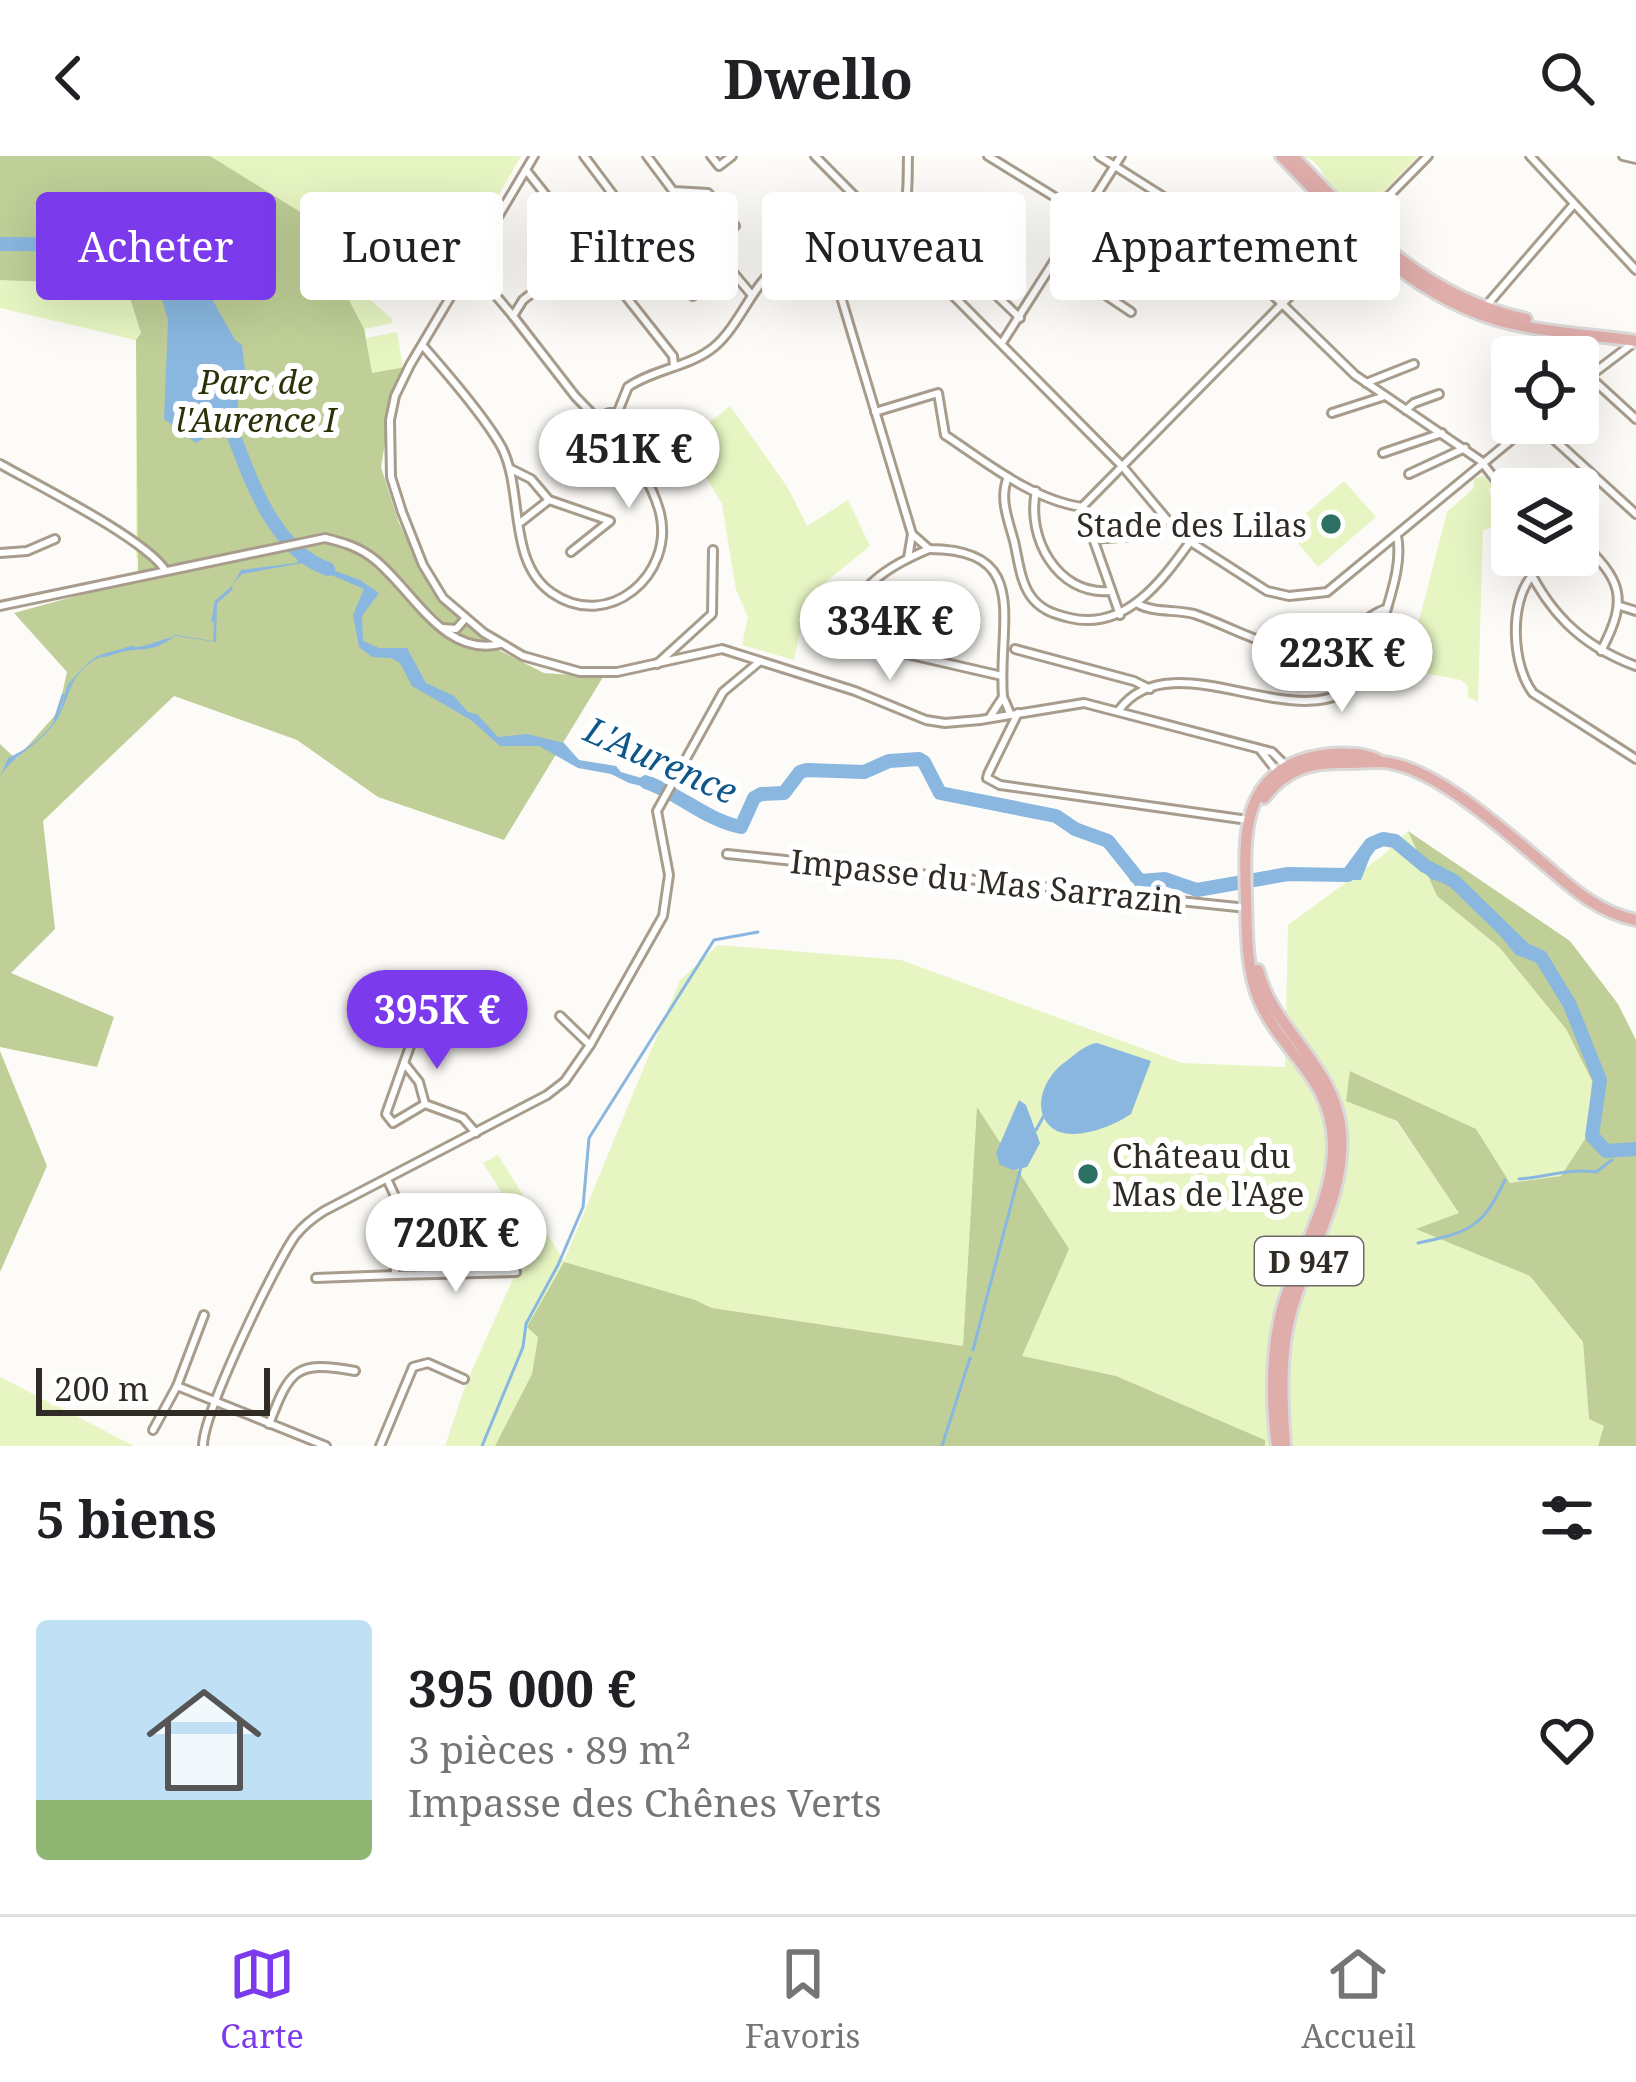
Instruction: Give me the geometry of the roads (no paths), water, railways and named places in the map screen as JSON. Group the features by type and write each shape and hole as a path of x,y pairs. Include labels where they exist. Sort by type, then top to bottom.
{"main road":[{"path":"1282,156 1319,192"},
{"path":"1292,156 1324,192"},
{"path":"1400,261 1483,308 1636,338"},
{"path":"1400,270 1448,301 1508,323 1636,338"},
{"path":"1249,820 1284,772 1312,757 1374,757 1453,792 1583,897 1636,920"},
{"name":"D 947","path":"1249,820 1243,862 1250,965 1260,1003 1318,1084 1329,1112 1333,1144 1329,1183 1279,1326 1274,1376 1281,1446"}],"street":[{"path":"534,156 410,364 390,420 391,478 423,565 443,598 465,620 500,644 546,665 580,672 617,672 722,649 945,723 1084,703 1272,752 1284,772"},
{"path":"584,156 611,192"},
{"path":"646,156 674,191 691,192"},
{"path":"711,156 718,166 731,156"},
{"path":"815,156 851,192"},
{"path":"907,192 908,156"},
{"path":"988,156 1050,194"},
{"path":"1099,156 1189,213 1366,383 1465,448 1491,474"},
{"path":"1098,192 1121,156"},
{"path":"1393,192 1428,156"},
{"path":"1530,156 1636,270"},
{"path":"1623,156 1636,159"},
{"path":"526,170 544,192"},
{"path":"1483,308 1574,203"},
{"path":"1002,343 1050,269"},
{"path":"738,278 752,294"},
{"path":"617,414 628,387 712,349 762,282"},
{"path":"1501,289 1502,314"},
{"path":"513,316 527,297"},
{"path":"423,346 500,444 511,469 526,560 536,578 552,593 590,606 630,596 646,581 662,549 660,513 629,449 616,432 604,431 500,300"},
{"path":"630,300 673,356 674,365"},
{"path":"842,300 912,534 908,558"},
{"path":"959,300 1190,542 1267,591 1308,596 1327,592 1508,444"},
{"path":"1001,300 1020,318"},
{"path":"1112,300 1131,313"},
{"path":"1082,507 1284,302"},
{"path":"1606,337 1611,351 1608,360"},
{"path":"1599,368 1636,338"},
{"path":"1366,383 1414,364"},
{"path":"1599,385 1636,419"},
{"path":"875,412 938,393 945,435 1008,477 1065,505 1082,507"},
{"path":"1406,410 1439,394"},
{"path":"1332,412 1385,396"},
{"path":"601,423 605,414 617,414"},
{"path":"616,432 621,420 617,414"},
{"path":"1383,453 1442,433"},
{"path":"1558,444 1636,514"},
{"path":"1409,474 1465,448"},
{"path":"0,464 123,536 158,559 165,570"},
{"path":"511,469 532,478 549,500 610,521 571,552"},
{"path":"1008,477 1002,491 1023,580 1030,595 1051,613 1084,621 1120,615 1138,604 1190,542"},
{"path":"1036,491 1038,541 1050,563 1066,580 1109,591"},
{"path":"520,523 549,500"},
{"path":"1082,507 1120,615"},
{"path":"912,534 928,549"},
{"path":"1092,539 1132,536"},
{"path":"1119,710 1127,699 1181,682 1320,701 1346,692 1373,659 1399,555 1397,536"},
{"path":"0,606 325,538 353,546 374,559 441,628 486,648 500,644"},
{"path":"0,553 27,551 55,539"},
{"path":"1002,676 872,646 858,633 854,612 860,594 928,549 960,549 990,564 1001,581 1004,697 1014,713"},
{"path":"657,664 712,614 713,550"},
{"path":"1599,560 1618,586 1620,606 1601,651"},
{"path":"1636,666 1570,631 1531,577 1522,593 1515,648 1524,682 1533,693 1636,759"},
{"path":"937,631 933,620 940,596"},
{"path":"1138,604 1191,613 1291,650 1309,651 1332,646 1386,610"},
{"path":"1620,606 1636,611"},
{"path":"854,612 933,620"},
{"path":"441,628 456,628 465,620"},
{"path":"458,638 473,626"},
{"path":"1016,649 1150,689"},
{"path":"203,1446 214,1402 293,1239 324,1211 547,1095 565,1081 663,916 669,875 657,812 723,692 760,662"},
{"path":"990,717 1004,697"},
{"path":"1014,713 987,778 1000,785 1249,820"},
{"name":"Impasse du Mas Sarrazin","path":"728,854 1247,908"},
{"path":"425,1104 393,1123 386,1114 424,1007 446,989"},
{"path":"560,1016 590,1045"},
{"path":"404,1063 419,1082 425,1104"},
{"path":"425,1104 463,1118 476,1133"},
{"path":"387,1179 394,1194 395,1275"},
{"path":"316,1278 516,1272"},
{"path":"153,1430 177,1386 204,1315"},
{"path":"380,1446 413,1367 428,1363 464,1379"},
{"path":"269,1424 286,1380 295,1371 325,1365 355,1371"},
{"path":"177,1386 326,1446"}],"water":[{"path":"162,300 213,300 242,345 246,378 234,382 233,389 238,395 238,419 196,443 164,419 168,320"},
{"path":"295,548 308,561 360,580 379,593 362,616 363,641 379,648 407,648 426,683 454,696 498,737 527,734 564,743 579,760 616,766 621,772 665,785 662,791 578,768 539,746 500,746 471,720 412,686 400,663 372,657 359,647 353,615 364,589 303,563 242,574 233,584 241,570 296,563 300,559"},
{"path":"222,598 217,603 216,642 176,636 155,647 102,656 87,666 56,721 42,737 11,762 0,777 8,758 49,728 68,684 90,661 98,656 176,635 213,641 216,602"},
{"path":"919,759 940,793 1056,816 1108,841 1140,881 1159,882 1131,882 1107,843 1077,833 1047,816 947,800 934,793 918,762 889,763 865,775 808,771 786,795 756,799 743,831 708,819 671,798 741,827 754,798 784,793 800,772 807,770 864,772 889,761"},
{"path":"1395,841 1425,866 1454,881 1524,950 1545,963 1575,1015 1600,1080 1592,1136 1607,1151 1636,1149 1636,1153 1606,1158 1587,1137 1595,1077 1572,1018 1541,963 1516,955 1479,910 1448,884 1431,879 1393,844 1374,847 1361,880 1253,883 1254,878 1348,875 1371,844"},
{"path":"1163,882 1202,889 1239,883 1240,889 1210,894"},
{"path":"1097,1043 1151,1061 1131,1114 1092,1131 1059,1132 1045,1119 1043,1092 1065,1062"},
{"path":"1019,1100 1026,1105 1040,1143 1027,1167 1013,1170 1000,1165 996,1153"}],"waterway":[{"name":"L'Aurence","path":"0,244 36,244"},
{"name":"L'Aurence","path":"225,413 275,525 307,559 328,569"},
{"path":"213,621 216,602 231,589"},
{"path":"143,648 167,640"},
{"path":"103,656 133,647"},
{"path":"55,720 63,695"},
{"name":"L'Aurence","path":"646,782 741,827 754,798 784,793 800,772 864,772 889,761 919,759 940,793 1056,816 1108,841 1140,881 1165,879 1197,890 1288,874 1348,875 1371,844 1395,841 1425,866 1454,881 1525,950 1541,957 1570,1005 1600,1080 1592,1136 1606,1151 1636,1149"},
{"path":"482,1446 523,1347 526,1324 583,1207 589,1138 714,940 758,932"},
{"path":"1036,1130 1046,1112"},
{"path":"1519,1179 1596,1172 1612,1160"},
{"path":"973,1350 1021,1167"},
{"path":"1418,1243 1472,1225 1489,1209 1505,1180"},
{"path":"942,1446 970,1358"}],"place":[{"name":"Stade des Lilas","path":"1331,524"},
{"name":"Château du Mas de l'Age","path":"1088,1174"}],"park label":[{"name":"Parc de l'Aurence I","path":"256,400"}]}
